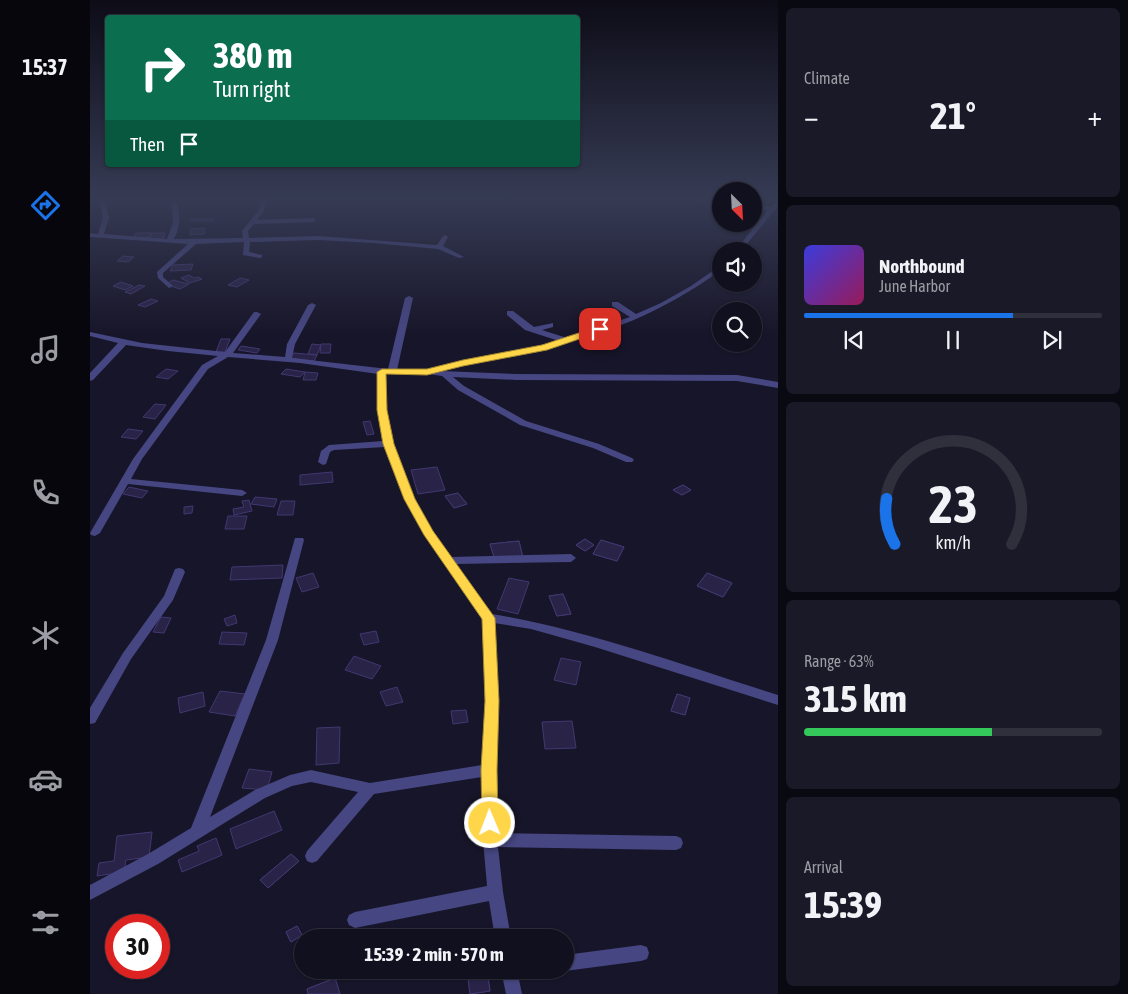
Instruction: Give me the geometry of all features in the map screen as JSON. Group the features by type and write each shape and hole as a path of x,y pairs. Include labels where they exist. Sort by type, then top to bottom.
{"street":[{"path":"169,286 160,277 160,272 194,242"},
{"path":"247,242 245,254 260,256"},
{"path":"377,242 439,247 461,257"},
{"path":"439,247 441,242"},
{"path":"427,372 463,363 534,350 635,317 677,297 712,273"},
{"path":"409,298 387,372 382,410 388,444 410,499 428,533 488,618 492,701 489,770 490,840 495,892 501,929"},
{"path":"615,304 635,317"},
{"path":"288,360 289,350 312,305"},
{"path":"510,313 519,322 533,330 565,340"},
{"path":"95,533 138,459 205,367 228,354 257,314"},
{"path":"533,330 550,325"},
{"path":"90,334 124,342 198,352 288,360 387,372 427,372 444,375 668,379 737,378 778,385"},
{"path":"90,378 124,342"},
{"path":"198,352 205,367"},
{"path":"444,375 462,388 523,423 596,446 629,460"},
{"path":"322,462 326,451 332,447 388,444"},
{"path":"125,481 242,493"},
{"path":"197,832 238,722 272,640 299,540"},
{"path":"448,561 570,558"},
{"path":"90,719 127,656 169,597 176,584 179,572"},
{"path":"488,618 531,626 596,643 778,700"},
{"path":"90,893 260,794 290,782 311,776 370,789 489,770"},
{"path":"312,856 370,789"},
{"path":"490,840 676,843"},
{"path":"355,920 495,892"},
{"path":"574,962 641,953"},
{"path":"512,979 514,994"}],"building":[{"path":"123,256 134,257 128,262 117,261"},
{"path":"193,264 191,270 170,271 173,265"},
{"path":"189,275 202,279 190,283 181,278"},
{"path":"240,278 249,280 237,287 228,285"},
{"path":"173,280 189,284 180,289 165,284"},
{"path":"121,282 133,286 125,290 113,286"},
{"path":"139,285 145,286 131,294 125,292"},
{"path":"151,299 158,301 145,307 138,305"},
{"path":"221,339 230,339 225,352 216,352"},
{"path":"312,344 321,345 317,355 308,354"},
{"path":"321,344 331,344 330,353 320,353"},
{"path":"241,346 260,349 257,353 238,350"},
{"path":"294,353 317,355 314,361 290,358"},
{"path":"166,369 178,371 168,379 156,377"},
{"path":"286,369 305,372 300,377 281,374"},
{"path":"305,372 318,373 316,380 303,380"},
{"path":"155,404 166,405 155,419 143,417"},
{"path":"370,421 374,434 367,435 363,422"},
{"path":"128,429 143,431 136,439 121,437"},
{"path":"437,467 445,490 418,494 411,470"},
{"path":"332,472 333,482 300,485 300,475"},
{"path":"683,485 691,490 682,495 673,490"},
{"path":"683,485 691,490 682,495 673,490"},
{"path":"129,487 148,491 142,498 123,494"},
{"path":"458,493 467,504 454,508 445,496"},
{"path":"458,493 467,504 454,508 445,496"},
{"path":"255,497 277,499 274,507 251,504"},
{"path":"249,500 252,511 234,515 233,509 244,507 242,501"},
{"path":"281,501 295,501 293,515 277,515"},
{"path":"193,506 192,513 184,514 184,507"},
{"path":"228,516 247,516 244,529 225,529"},
{"path":"585,539 594,545 585,551 576,545"},
{"path":"585,539 594,545 585,551 576,545"},
{"path":"601,540 624,547 617,561 593,554"},
{"path":"601,540 624,547 617,561 593,554"},
{"path":"519,541 523,558 495,560 490,544"},
{"path":"519,541 523,558 495,560 490,544"},
{"path":"283,565 282,578 230,580 232,567"},
{"path":"313,573 319,587 302,592 296,578"},
{"path":"707,573 732,583 723,597 697,586"},
{"path":"707,573 732,583 723,597 697,586"},
{"path":"509,578 529,582 518,614 497,609"},
{"path":"563,594 571,614 557,616 549,596"},
{"path":"563,594 571,614 557,616 549,596"},
{"path":"235,615 237,623 227,626 224,619"},
{"path":"161,617 171,618 164,633 153,632"},
{"path":"376,631 379,642 364,645 360,634"},
{"path":"222,632 247,633 244,645 219,644"},
{"path":"354,656 381,666 372,679 345,670"},
{"path":"561,658 581,662 576,685 554,680"},
{"path":"397,687 403,702 386,706 380,692"},
{"path":"220,691 245,694 235,716 209,712"},
{"path":"203,692 205,706 180,713 178,698"},
{"path":"677,694 690,698 685,715 671,711"},
{"path":"677,694 690,698 685,715 671,711"},
{"path":"466,710 468,722 453,724 451,711"},
{"path":"572,721 576,748 545,749 542,722"},
{"path":"340,727 339,763 316,765 317,728"},
{"path":"249,769 272,772 267,790 242,788"},
{"path":"274,811 282,830 236,849 230,829"},
{"path":"152,832 149,857 126,860 124,872 97,876 99,863 114,861 117,836"},
{"path":"216,838 222,855 182,872 178,860 199,851 197,846"},
{"path":"291,854 299,861 268,888 260,880"},
{"path":"291,854 299,861 268,888 260,880"},
{"path":"297,926 299,929 294,929 294,940 291,942 286,932"},
{"path":"297,926 299,929 294,929 294,940 291,942 286,932"},
{"path":"335,979 340,994 308,994 307,989"},
{"path":"335,979 340,994 308,994 307,989"},
{"path":"468,979 488,979 490,991 470,994"},
{"path":"468,979 488,979 490,991 470,994"}],"route":[{"path":"490,823 489,770 492,701 488,618 428,533 410,499 388,444 382,410 382,372 427,372 443,367 544,348 600,329"}]}
